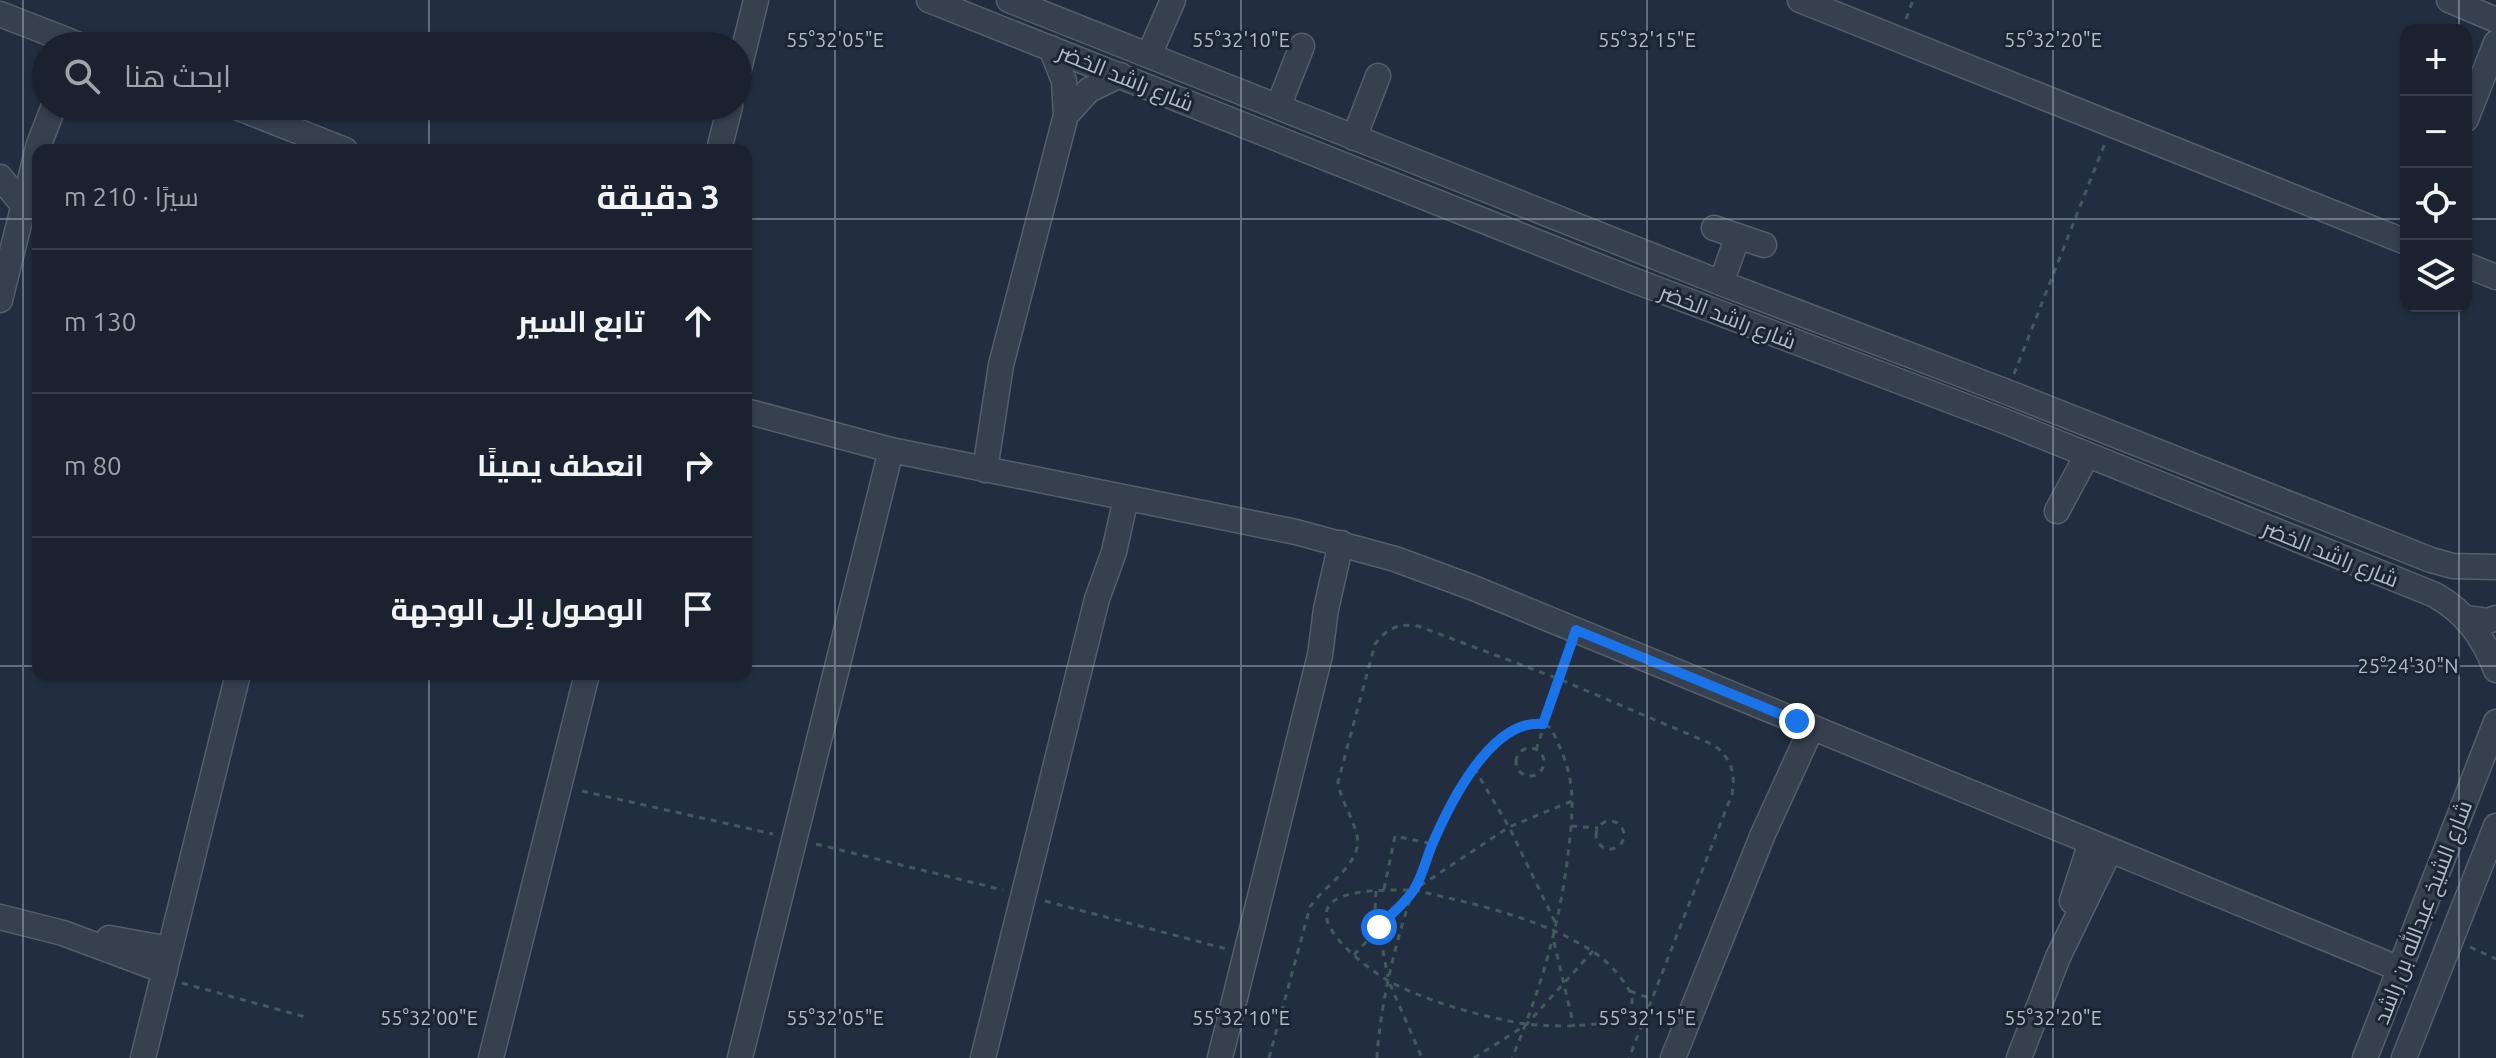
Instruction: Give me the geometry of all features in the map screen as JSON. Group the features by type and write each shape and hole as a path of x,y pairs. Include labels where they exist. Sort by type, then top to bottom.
{"street":[{"path":"748,32 756,0"},
{"name":"شارع راشد الخضر","path":"929,0 2435,595 2467,618 2486,645 2496,670"},
{"name":"شارع راشد الخضر","path":"1010,0 1721,283 2007,392 2431,560 2453,566 2496,567"},
{"path":"1066,0 1073,25"},
{"path":"1149,55 1173,0"},
{"path":"1800,0 2400,238"},
{"path":"2449,0 2496,20"},
{"path":"2482,0 2496,5"},
{"path":"2,21 34,32"},
{"path":"2472,104 2496,43"},
{"path":"1278,107 1302,46"},
{"path":"976,469 987,399 1001,365 1066,115 1064,81 1051,48"},
{"path":"1066,115 1089,90 1120,75"},
{"path":"1354,138 1378,76"},
{"path":"39,144 42,120"},
{"path":"39,144 48,120"},
{"path":"269,120 330,144"},
{"path":"720,144 726,120"},
{"path":"0,300 5,260 32,173"},
{"path":"0,177 24,206"},
{"path":"1714,228 1764,245"},
{"path":"1721,283 1738,236"},
{"path":"2472,267 2496,277"},
{"path":"752,414 976,469 1349,545 1433,573 2400,969"},
{"path":"740,1058 891,450"},
{"path":"2057,511 2087,455"},
{"path":"983,1058 1097,599 1100,562 1119,497"},
{"path":"1220,1058 1320,655 1326,609 1349,545"},
{"path":"2467,618 2488,621 2496,618"},
{"path":"143,1058 237,680"},
{"path":"491,1058 586,680"},
{"name":"شارع الشيخ عبدالله بن راشد","path":"2365,1058 2496,722"},
{"path":"1673,1058 1763,834 1774,788 1804,724"},
{"name":"شارع الشيخ عبدالله بن راشد","path":"2404,1058 2496,826"},
{"path":"2023,1057 2100,846"},
{"path":"0,917 63,933 87,934 166,966"}],"path":[{"path":"2007,392 2113,124"},
{"path":"1269,1058 1310,907 1318,894 1351,862 1357,851 1358,838 1338,782 1375,644 1393,627 1406,624 1559,679 1714,745 1725,754 1732,766 1735,780 1732,794 1629,1058"},
{"path":"1536,750 1576,630"},
{"path":"1377,1058 1389,981 1414,890 1432,844 1474,768 1515,729 1534,723 1551,728 1562,751 1569,776 1571,826 1554,941 1512,1058"},
{"path":"1529,749 1536,750 1544,759 1544,766 1535,775 1522,773 1518,768 1518,755 1529,749"},
{"path":"1474,768 1509,827 1557,926"},
{"path":"559,786 794,838 1246,954"},
{"path":"1354,955 1414,890 1509,827 1572,801"},
{"path":"1571,826 1598,828 1609,822 1616,823 1621,826 1624,839 1620,845 1608,849 1597,841 1598,828"},
{"path":"1383,891 1395,836 1432,844"},
{"path":"1414,890 1491,908 1556,932 1593,951 1616,971 1630,991 1632,1001 1627,1012 1610,1022 1574,1027 1526,1025 1480,1015 1436,1002 1389,981 1354,955 1330,930 1326,918 1329,907 1342,897 1376,891 1414,890"},
{"path":"1376,891 1375,910 1389,981 1422,1058"},
{"path":"2451,939 2496,959"},
{"path":"1554,941 1574,1027"},
{"path":"1474,1058 1526,1025 1593,951"},
{"path":"166,966 309,1018"},
{"path":"1630,991 1652,999"}],"route":[{"path":"1379,927 1414,890 1432,844 1474,768 1515,729 1534,723 1543,724 1576,630 1797,721"}]}
